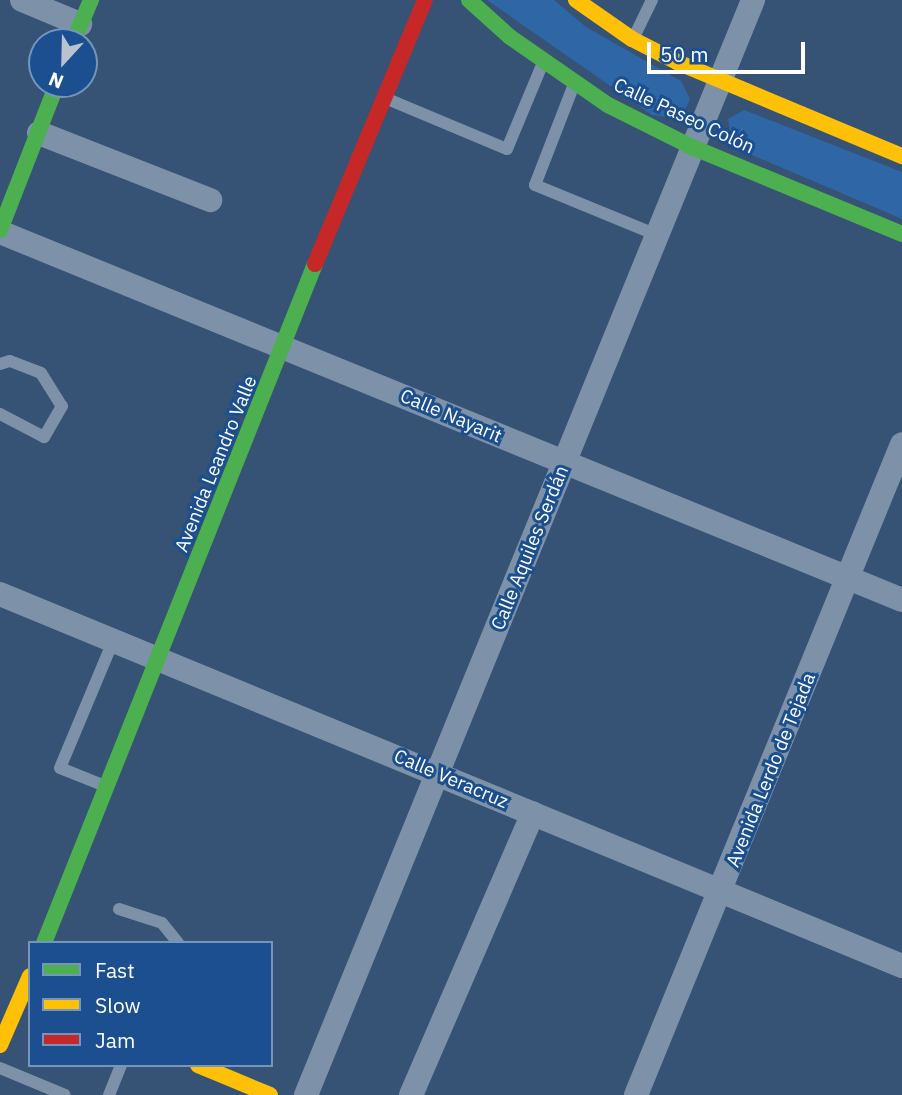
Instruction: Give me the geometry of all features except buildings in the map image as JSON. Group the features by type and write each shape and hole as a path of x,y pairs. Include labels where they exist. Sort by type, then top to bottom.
{"main road":[{"path":"79,28 91,0"},
{"name":"Avenida Leandro Valle","path":"45,941 286,347 382,97 425,0"},
{"name":"Calle Paseo Colón","path":"470,0 543,62 574,84 692,147 902,234"},
{"path":"576,0 632,39 721,81 902,156"},
{"path":"0,231 52,98"},
{"path":"0,1045 21,992"},
{"path":"203,1067 270,1095"}],"street":[{"path":"22,0 69,28"},
{"name":"Calle Aquiles Serdán","path":"306,1095 439,775 753,0"},
{"path":"39,133 210,200"},
{"name":"Calle Nayarit","path":"0,231 902,600"},
{"name":"Avenida Lerdo de Tejada","path":"636,1095 722,891 902,444"},
{"name":"Calle Veracruz","path":"0,594 114,638 902,966"},
{"path":"411,1095 533,813"}],"lane":[{"path":"632,39 652,0"},
{"path":"382,97 507,149 543,62"},
{"path":"574,84 535,185 657,235"},
{"path":"0,364 10,361 41,373 62,406 44,437 0,414"},
{"path":"108,788 60,768 114,638"},
{"path":"119,909 162,923 176,941"},
{"path":"109,1095 120,1067"},
{"path":"0,1068 65,1095"}],"shaded area":[{"path":"487,0 554,0 586,27 681,81 690,99 684,112 675,118 652,115"},
{"path":"744,110 902,172 902,219 733,147 728,119"}],"traffic: fast":[{"path":"79,28 91,0"},
{"path":"469,0 510,37 608,105 692,147 902,234"},
{"path":"0,230 52,98"},
{"path":"45,941 315,264"}],"traffic: slow":[{"path":"576,0 632,39 677,62 902,156"},
{"path":"0,1045 28,981"},
{"path":"203,1067 270,1095"}],"traffic: jam":[{"path":"315,264 425,0"}]}
